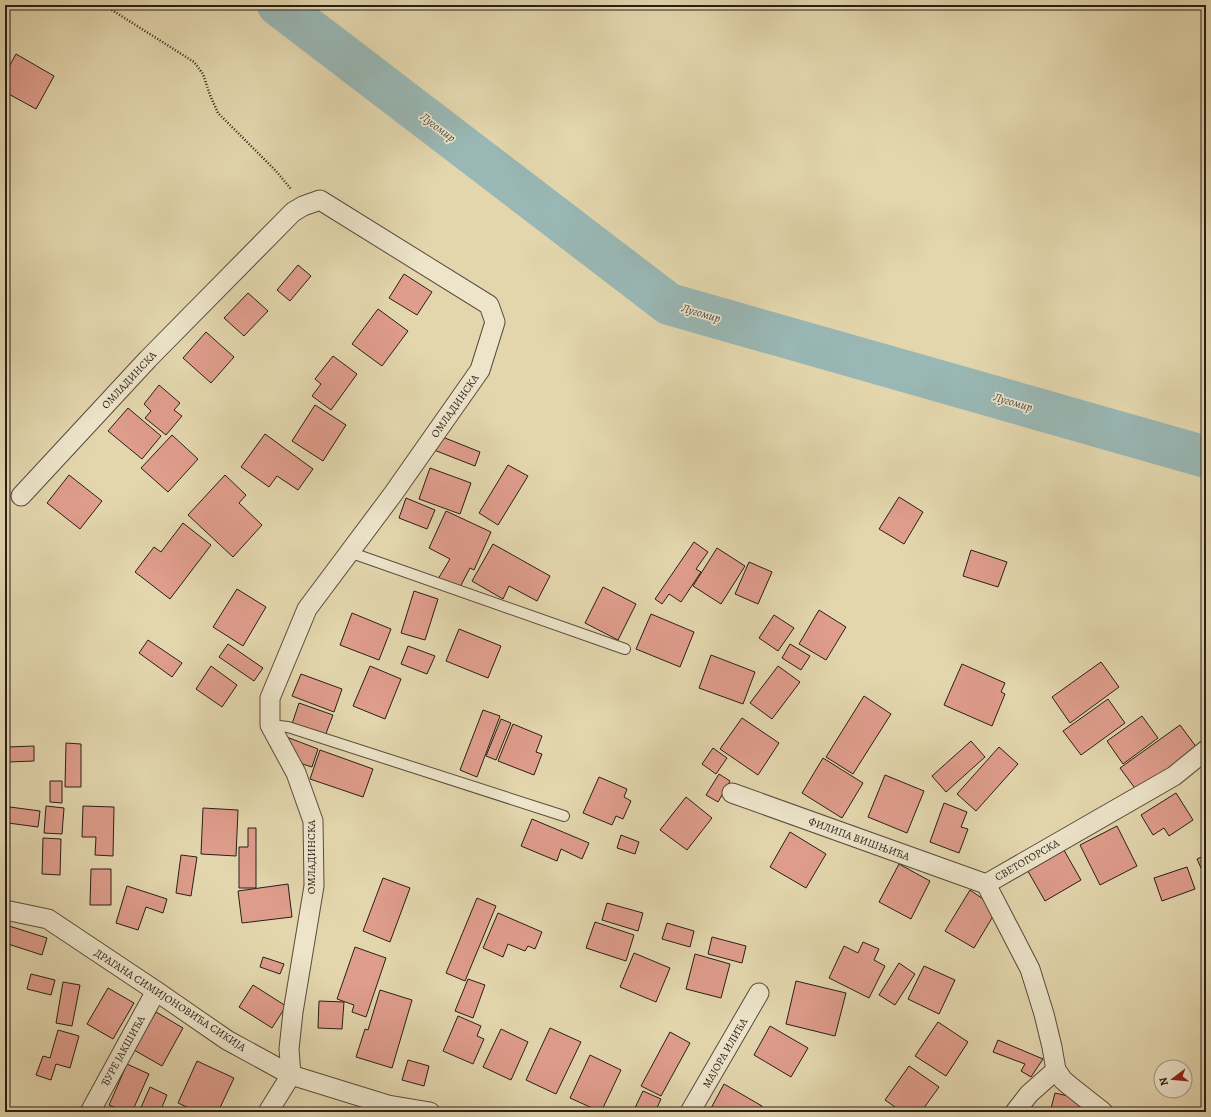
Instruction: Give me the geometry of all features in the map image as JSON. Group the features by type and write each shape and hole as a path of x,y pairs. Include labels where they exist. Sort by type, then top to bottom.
{"street":[{"name":"ОМЛАДИНСКА","path":"21,496 148,359 293,212 303,206 320,200 489,304 495,322 480,370 393,494 307,609 270,698 270,725 296,773 313,821 314,886 289,1049 291,1075"},
{"name":"СВЕТОГОРСКА","path":"1056,1070 1044,1014 1030,969 986,884 1174,776 1206,750"},
{"name":"ФИЛИПА ВИШЊИЋА","path":"732,793 986,884"},
{"name":"ДРАГАНА СИМИЈОНОВИЋА СИКИЈА","path":"5,910 48,919 227,1040 291,1075 388,1104 430,1112"},
{"name":"ЂУРЕ ЈАКШИЋА","path":"90,1112 156,991"},
{"name":"МАЈОРА ИЛИЋА","path":"690,1112 759,993"},
{"path":"1014,1112 1029,1094 1056,1070 1063,1080 1103,1112"},
{"path":"268,1112 291,1075"}],"lane":[{"path":"349,552 625,649"},
{"path":"270,725 288,727 564,816"}],"path":[{"path":"104,5 194,62 203,74 218,113 276,171 303,206"}],"building":[{"path":"16,54 54,76 36,109 5,92 5,74"},
{"path":"298,265 311,276 290,301 277,290"},
{"path":"404,274 432,292 417,315 389,298"},
{"path":"248,293 268,311 244,336 224,318"},
{"path":"378,309 408,331 382,366 352,344"},
{"path":"206,332 234,357 211,383 183,358"},
{"path":"333,356 357,374 331,410 312,396 321,384 315,379"},
{"path":"159,385 180,403 174,410 182,416 166,435 145,418 151,411 144,404"},
{"path":"315,405 346,425 323,461 292,441"},
{"path":"128,408 161,436 142,459 108,431"},
{"path":"265,434 313,469 298,490 277,476 269,487 241,467"},
{"path":"172,435 198,459 168,492 141,468"},
{"path":"440,436 480,452 475,466 434,450"},
{"path":"508,465 528,476 498,525 479,513"},
{"path":"430,468 471,483 460,514 419,499"},
{"path":"69,475 102,501 80,529 47,503"},
{"path":"225,475 246,495 239,503 262,525 233,557 188,515"},
{"path":"899,497 923,512 904,544 879,529"},
{"path":"406,498 435,510 427,529 399,518"},
{"path":"446,511 491,532 474,570 470,568 459,589 438,579 450,559 429,548"},
{"path":"183,523 211,545 170,599 135,572 154,547 161,552"},
{"path":"694,542 708,552 696,569 701,572 681,602 669,594 662,604 655,599"},
{"path":"493,544 550,576 537,601 509,586 503,599 472,581"},
{"path":"717,548 745,566 721,604 693,586"},
{"path":"971,550 1007,562 998,587 963,576"},
{"path":"749,562 772,572 758,604 735,594"},
{"path":"603,587 636,604 618,640 585,623"},
{"path":"237,589 266,607 243,646 213,627"},
{"path":"414,591 438,599 425,640 401,633"},
{"path":"819,610 846,627 826,660 799,644"},
{"path":"352,613 391,629 379,660 340,645"},
{"path":"651,614 694,632 680,667 636,649"},
{"path":"774,615 794,628 778,651 759,638"},
{"path":"459,629 501,646 488,678 446,661"},
{"path":"148,640 182,663 172,677 139,653"},
{"path":"228,644 263,668 254,681 219,657"},
{"path":"790,644 810,656 801,670 782,658"},
{"path":"408,646 435,656 427,674 401,664"},
{"path":"711,655 755,672 743,704 699,688"},
{"path":"1101,662 1119,687 1070,723 1052,697"},
{"path":"962,664 1005,683 1001,692 1005,694 992,726 944,705"},
{"path":"211,666 237,685 222,707 196,689"},
{"path":"370,666 401,679 385,719 353,706"},
{"path":"778,666 800,682 772,719 750,703"},
{"path":"301,674 342,689 334,712 292,696"},
{"path":"864,696 891,714 853,774 826,757"},
{"path":"1108,699 1125,723 1081,755 1063,731"},
{"path":"299,703 333,715 325,736 292,724"},
{"path":"483,710 500,716 477,777 460,770"},
{"path":"1142,716 1158,738 1123,764 1107,741"},
{"path":"742,718 779,743 758,775 720,749"},
{"path":"501,719 511,723 496,760 486,756"},
{"path":"513,724 542,736 536,752 542,754 534,775 498,761"},
{"path":"1180,725 1197,748 1137,791 1120,768"},
{"path":"284,736 318,749 312,767 293,761"},
{"path":"971,741 985,757 946,792 932,776"},
{"path":"66,743 81,744 81,787 65,787"},
{"path":"34,746 34,761 8,762 8,747"},
{"path":"999,747 1018,764 976,811 957,794"},
{"path":"713,748 727,758 716,774 702,764"},
{"path":"320,750 373,769 363,797 310,779"},
{"path":"823,758 863,783 842,818 802,793"},
{"path":"719,774 730,781 718,802 706,795"},
{"path":"885,775 924,791 907,833 868,817"},
{"path":"599,777 627,789 624,797 631,801 623,819 616,816 612,825 583,813"},
{"path":"50,781 62,781 62,803 50,802"},
{"path":"1176,793 1193,820 1169,836 1164,828 1153,835 1141,815"},
{"path":"686,797 712,818 687,850 660,830"},
{"path":"944,803 967,812 961,827 968,829 959,853 930,842"},
{"path":"46,806 64,808 62,834 44,833"},
{"path":"83,806 114,807 113,856 95,855 96,837 82,837"},
{"path":"10,807 40,811 38,827 8,823"},
{"path":"203,808 238,810 236,856 201,854"},
{"path":"532,819 589,843 582,859 561,849 557,861 521,846"},
{"path":"1117,826 1137,866 1100,885 1080,845"},
{"path":"248,828 256,828 256,888 239,888 239,847 248,847"},
{"path":"790,832 826,854 806,888 770,867"},
{"path":"621,835 639,842 635,854 617,848"},
{"path":"43,838 61,839 60,875 42,874"},
{"path":"1061,845 1081,880 1045,901 1025,866"},
{"path":"181,855 197,857 191,896 176,893"},
{"path":"1206,855 1206,879 1197,859"},
{"path":"899,864 930,881 911,919 879,902"},
{"path":"1187,867 1195,889 1162,901 1154,878"},
{"path":"91,869 111,869 111,905 90,905"},
{"path":"383,878 410,888 390,942 363,931"},
{"path":"288,884 292,917 242,923 238,891"},
{"path":"127,886 167,899 163,913 146,907 138,930 116,923"},
{"path":"970,890 986,901 995,913 974,948 945,931"},
{"path":"477,898 496,906 465,981 446,973"},
{"path":"607,903 643,913 638,931 602,920"},
{"path":"498,913 542,932 535,949 528,946 525,951 508,944 503,957 483,948"},
{"path":"595,922 634,935 626,961 586,948"},
{"path":"667,923 694,931 690,947 662,939"},
{"path":"6,925 47,938 42,955 5,943"},
{"path":"712,937 746,946 742,963 708,954"},
{"path":"863,942 879,949 874,960 885,966 869,998 829,978 844,946 858,953"},
{"path":"355,947 386,958 366,1017 352,1012 354,1005 337,999"},
{"path":"634,953 670,968 656,1002 620,987"},
{"path":"695,954 730,964 721,998 686,989"},
{"path":"263,957 284,964 280,974 260,967"},
{"path":"899,963 915,974 895,1005 879,995"},
{"path":"924,966 955,980 939,1014 908,999"},
{"path":"31,974 55,980 51,995 27,989"},
{"path":"468,979 485,985 473,1018 455,1011"},
{"path":"796,981 846,993 835,1036 786,1024"},
{"path":"63,982 80,985 72,1026 56,1023"},
{"path":"253,985 286,1006 272,1028 239,1007"},
{"path":"108,988 134,1003 113,1039 87,1024"},
{"path":"380,990 412,1000 392,1068 356,1057 365,1029 368,1030"},
{"path":"319,1001 344,1002 342,1029 318,1028"},
{"path":"156,1012 183,1028 162,1066 134,1050"},
{"path":"458,1016 481,1026 477,1036 484,1039 473,1064 443,1051"},
{"path":"938,1022 968,1042 946,1076 915,1056"},
{"path":"770,1026 808,1048 791,1077 754,1055"},
{"path":"550,1028 581,1042 556,1094 526,1080"},
{"path":"501,1029 528,1042 511,1080 483,1067"},
{"path":"58,1030 79,1036 70,1068 56,1064 51,1080 36,1075 43,1056 50,1058"},
{"path":"670,1032 690,1043 661,1096 641,1086"},
{"path":"998,1040 1043,1059 1031,1077 1021,1071 1025,1064 993,1052"},
{"path":"590,1055 621,1070 601,1112 570,1098"},
{"path":"408,1060 429,1066 424,1086 402,1080"},
{"path":"197,1061 234,1078 218,1112 198,1112 178,1103"},
{"path":"127,1064 149,1074 132,1112 125,1112 109,1105"},
{"path":"909,1066 939,1087 921,1112 902,1112 885,1100"},
{"path":"724,1084 762,1106 759,1112 709,1112"},
{"path":"150,1087 167,1095 160,1112 139,1112"},
{"path":"643,1091 661,1099 656,1110 661,1112 633,1112"},
{"path":"1055,1093 1081,1099 1078,1112 1050,1112"}],"waterway":[{"name":"Лугомир","path":"278,5 669,304 1206,457"}]}
